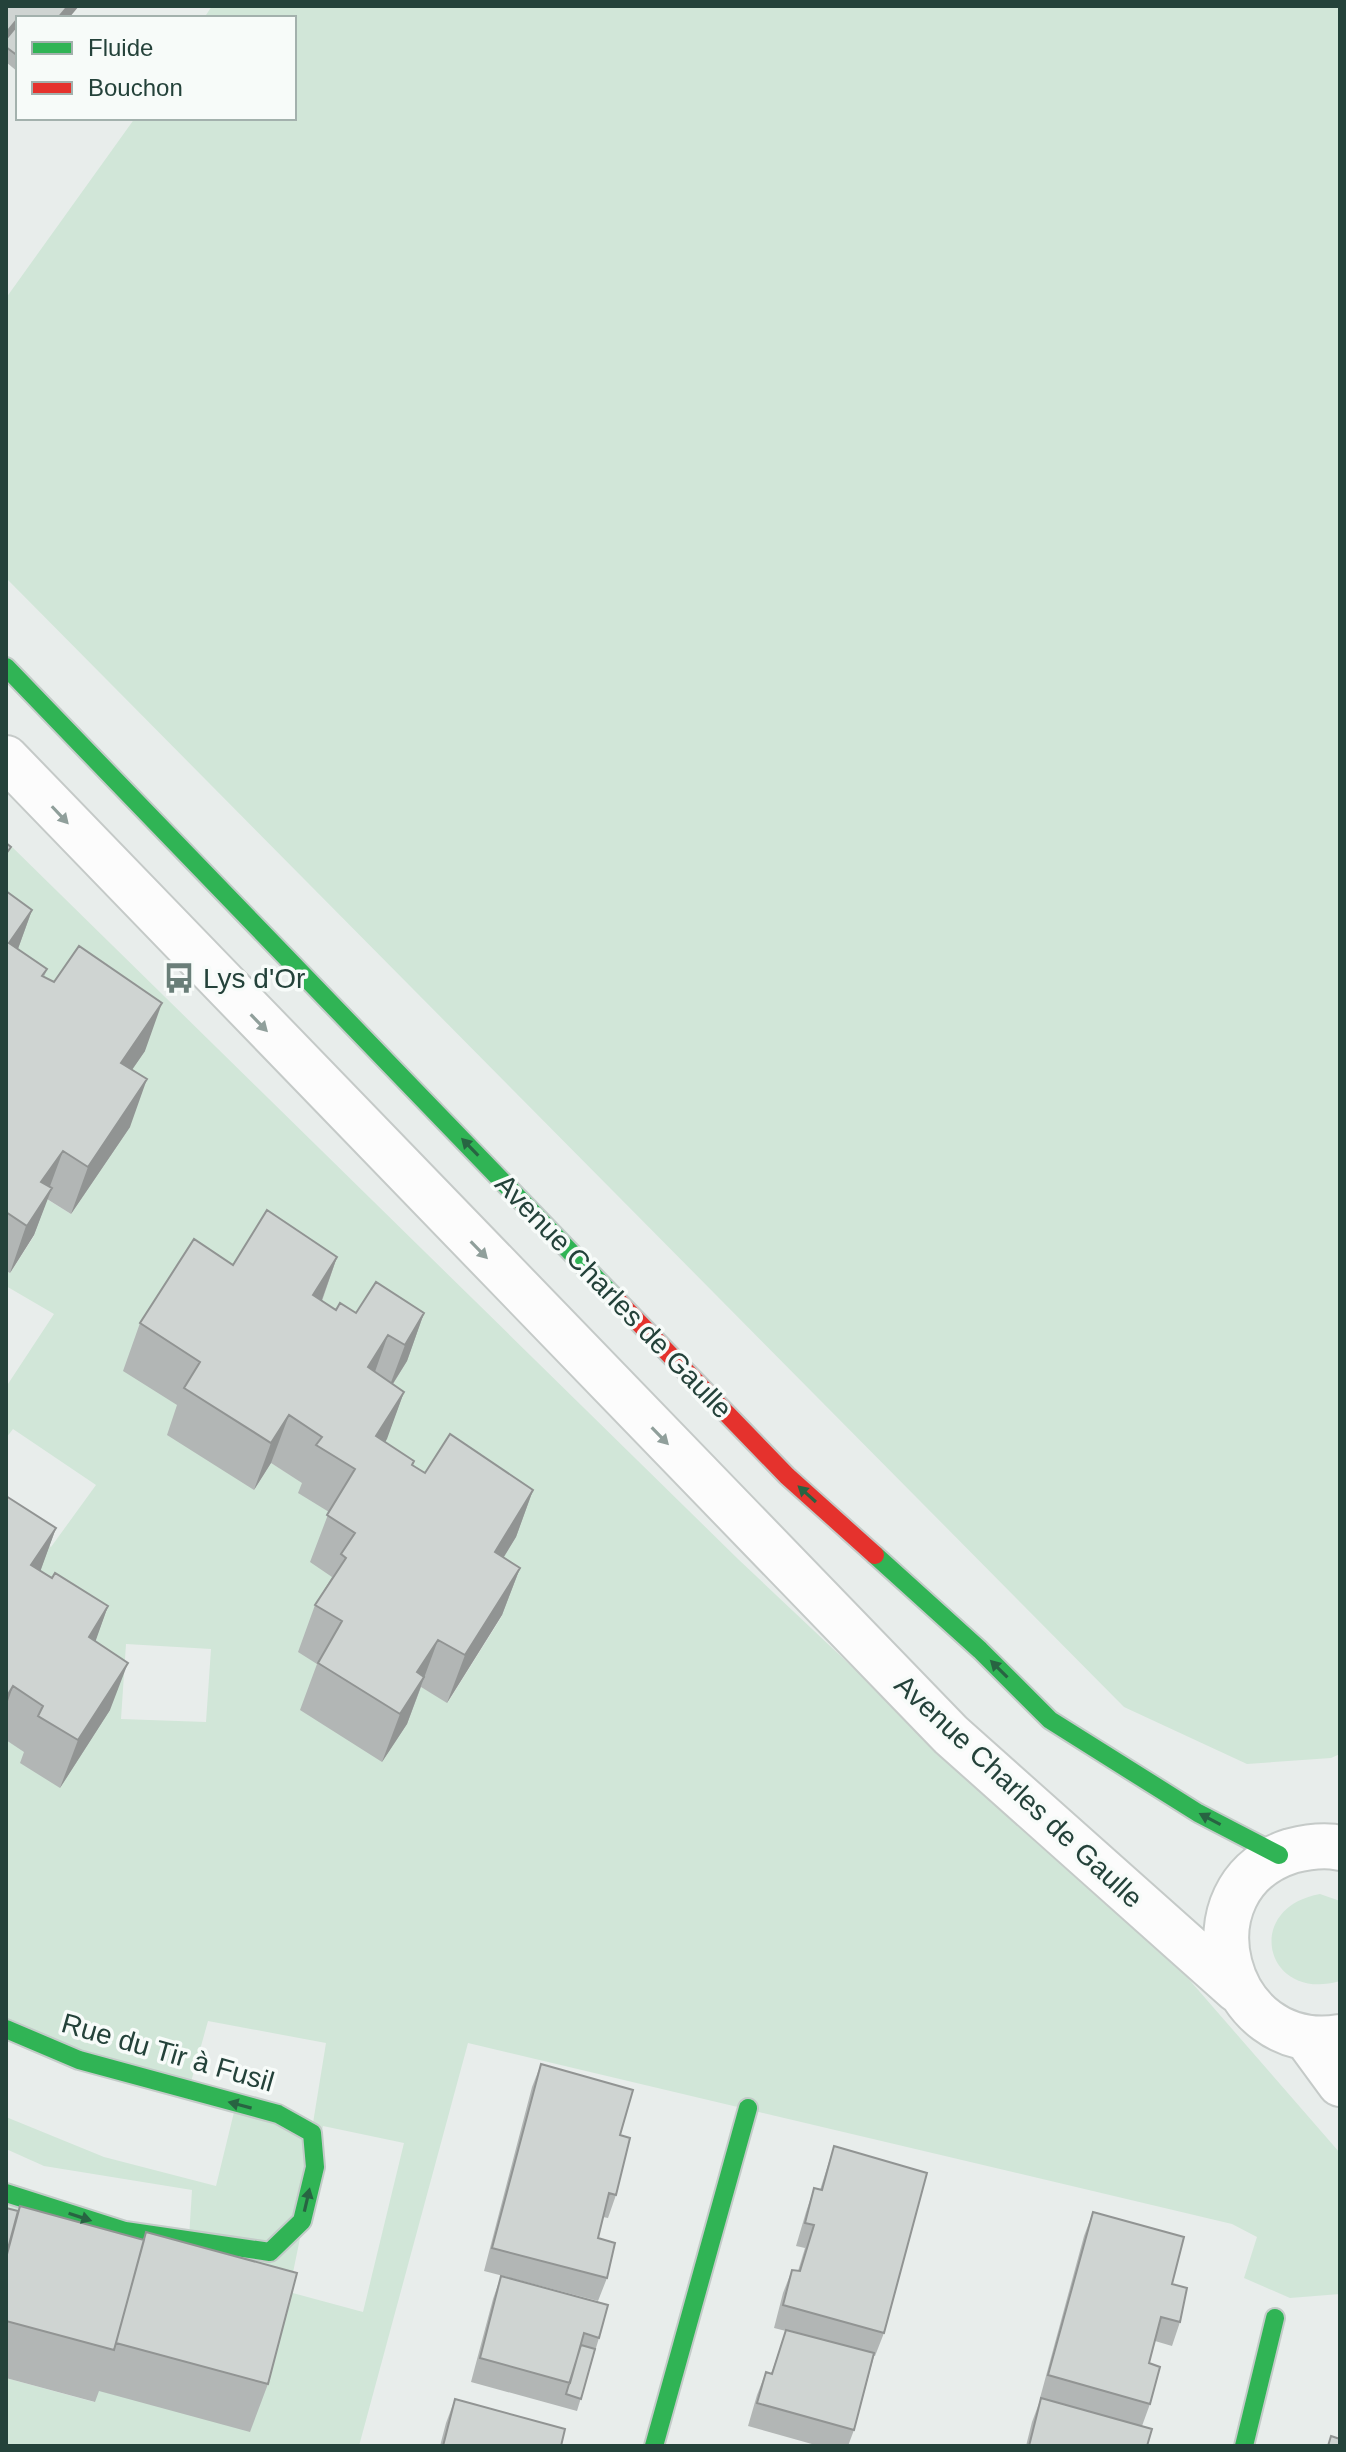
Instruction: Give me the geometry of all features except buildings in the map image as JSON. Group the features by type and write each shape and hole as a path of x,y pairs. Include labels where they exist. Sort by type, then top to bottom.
{"street":[{"name":"Avenue Charles de Gaulle","path":"6,667 787,1476 980,1650 1050,1720 1198,1813 1279,1855"},
{"name":"Avenue Charles de Gaulle","path":"6,758 951,1735 1237,1990 1255,2013 1280,2029 1324,2038"},
{"path":"1237,1990 1226,1961 1226,1929 1235,1899 1253,1874 1279,1855 1306,1847 1340,1848"},
{"name":"Rue du Tir à Fusil","path":"6,2029 79,2060 278,2114 312,2133 315,2167 302,2221 270,2252 125,2231 6,2193"},
{"path":"1324,2038 1340,2084"},
{"path":"654,2446 748,2108"},
{"path":"1244,2446 1275,2318"}],"green space":[{"path":"212,6 1340,6 1340,1754 1331,1758 1247,1764 1124,1707 6,578 6,298 134,120 296,120 296,16 205,16"},
{"path":"6,841 738,1559 936,1746 1166,1953 1340,2153 1340,2294 1290,2298 1244,2278 1257,2237 1232,2224 468,2043 359,2446 6,2446 6,2378 94,2402 98,2390 250,2431 6,2260 6,2193 189,2238 192,2190 44,2166 6,2149 6,2117 104,2157 216,2186 236,2104 313,2123 326,2043 208,2021 189,2089 6,2029 6,1518 51,1547 96,1485 13,1429 6,1438 6,1387 54,1314 6,1286 6,1271 10,1273 34,1236 45,1198 71,1214 129,1127 6,951","holes":["183,1409 516,1537 478,1599 502,1616 448,1702 421,1687 400,1719 325,1668 337,1580 338,1517 299,1493 305,1484 271,1463 254,1490","126,1644 211,1649 206,1722 121,1719","323,2126 404,2143 363,2312 289,2292"]},
{"path":"1320,1894 1340,1901 1340,1981 1314,1984 1294,1979 1280,1967 1273,1951 1272,1933 1280,1917 1295,1903"}],"traffic: fast":[{"path":"6,667 614,1297"},
{"path":"875,1555 980,1650 1050,1720 1198,1813 1279,1855"},
{"path":"6,2029 79,2060 278,2114 312,2133 315,2167 302,2221 270,2252 125,2231 6,2193"},
{"path":"654,2446 748,2108"},
{"path":"1244,2446 1275,2318"}],"traffic: jam":[{"path":"614,1297 787,1476 875,1555"}],"place":[{"name":"Lys d'Or","path":"179,978"}]}
